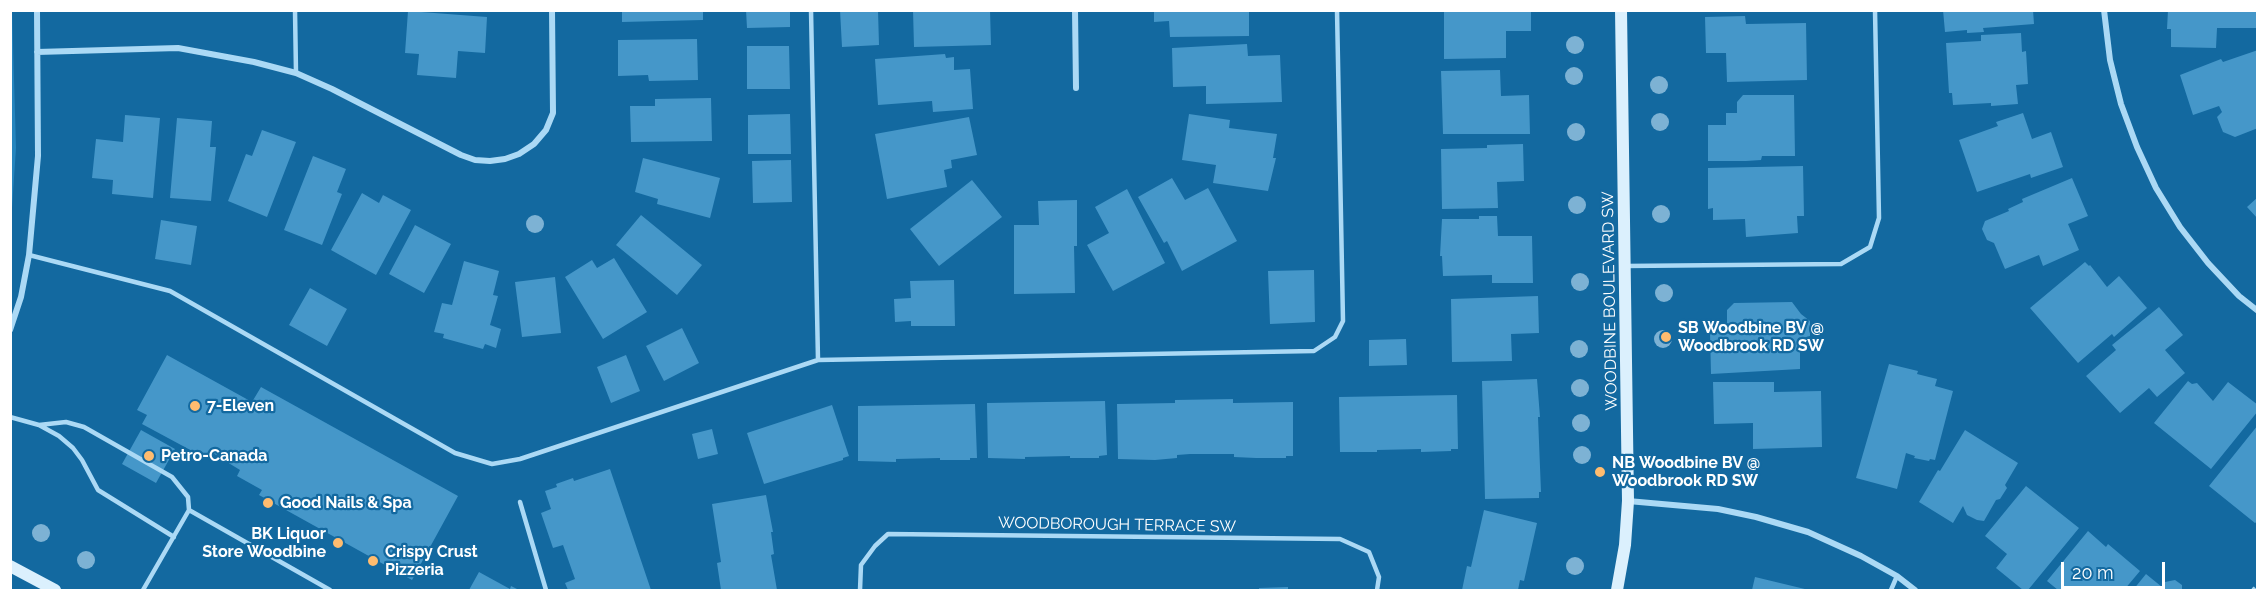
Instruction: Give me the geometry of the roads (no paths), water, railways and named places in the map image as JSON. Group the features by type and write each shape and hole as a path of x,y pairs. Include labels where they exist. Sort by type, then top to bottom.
{"street":[{"path":"10,330 21,297 29,255 38,156 36,10"},
{"path":"37,51 178,48 254,62 296,73 461,154 482,161 505,159 519,154 534,144 546,130 553,113 552,10"},
{"path":"1075,10 1076,88"},
{"name":"WOODBINE BOULEVARD SW","path":"1617,591 1625,545 1628,501 1622,10"},
{"path":"2104,10 2110,60 2121,104 2136,147 2156,188 2180,227 2208,263 2239,296 2258,311"},
{"path":"1628,501 1686,505 1756,517 1808,532 1861,556 1897,576 1915,591"},
{"path":"10,566 55,591"}],"lane":[{"path":"294,10 296,73"},
{"path":"812,10 818,360"},
{"path":"29,255 170,291 455,453 492,464 520,459 818,360 1314,351 1335,337 1343,321 1337,10"},
{"path":"1625,266 1840,264 1870,247 1879,218 1875,10"},
{"path":"10,417 39,425 60,435 73,448 98,490 174,537"},
{"path":"39,425 66,422 84,427 172,477 188,497 189,510 143,591"},
{"path":"520,502 546,591"},
{"path":"189,510 330,591"},
{"name":"WOODBOROUGH TERRACE SW","path":"860,591 861,565 875,546 888,534 1340,539 1369,552 1379,577 1377,591"},
{"path":"1891,591 1897,576"}],"place":[{"name":"SB Woodbine BV @ Woodbrook RD SW","path":"1666,337"},
{"name":"7-Eleven","path":"195,406"},
{"name":"Petro-Canada","path":"149,456"},
{"name":"NB Woodbine BV @ Woodbrook RD SW","path":"1600,472"},
{"name":"Good Nails & Spa","path":"268,503"},
{"name":"BK Liquor Store Woodbine","path":"338,543"},
{"name":"Crispy Crust Pizzeria","path":"373,561"}]}
